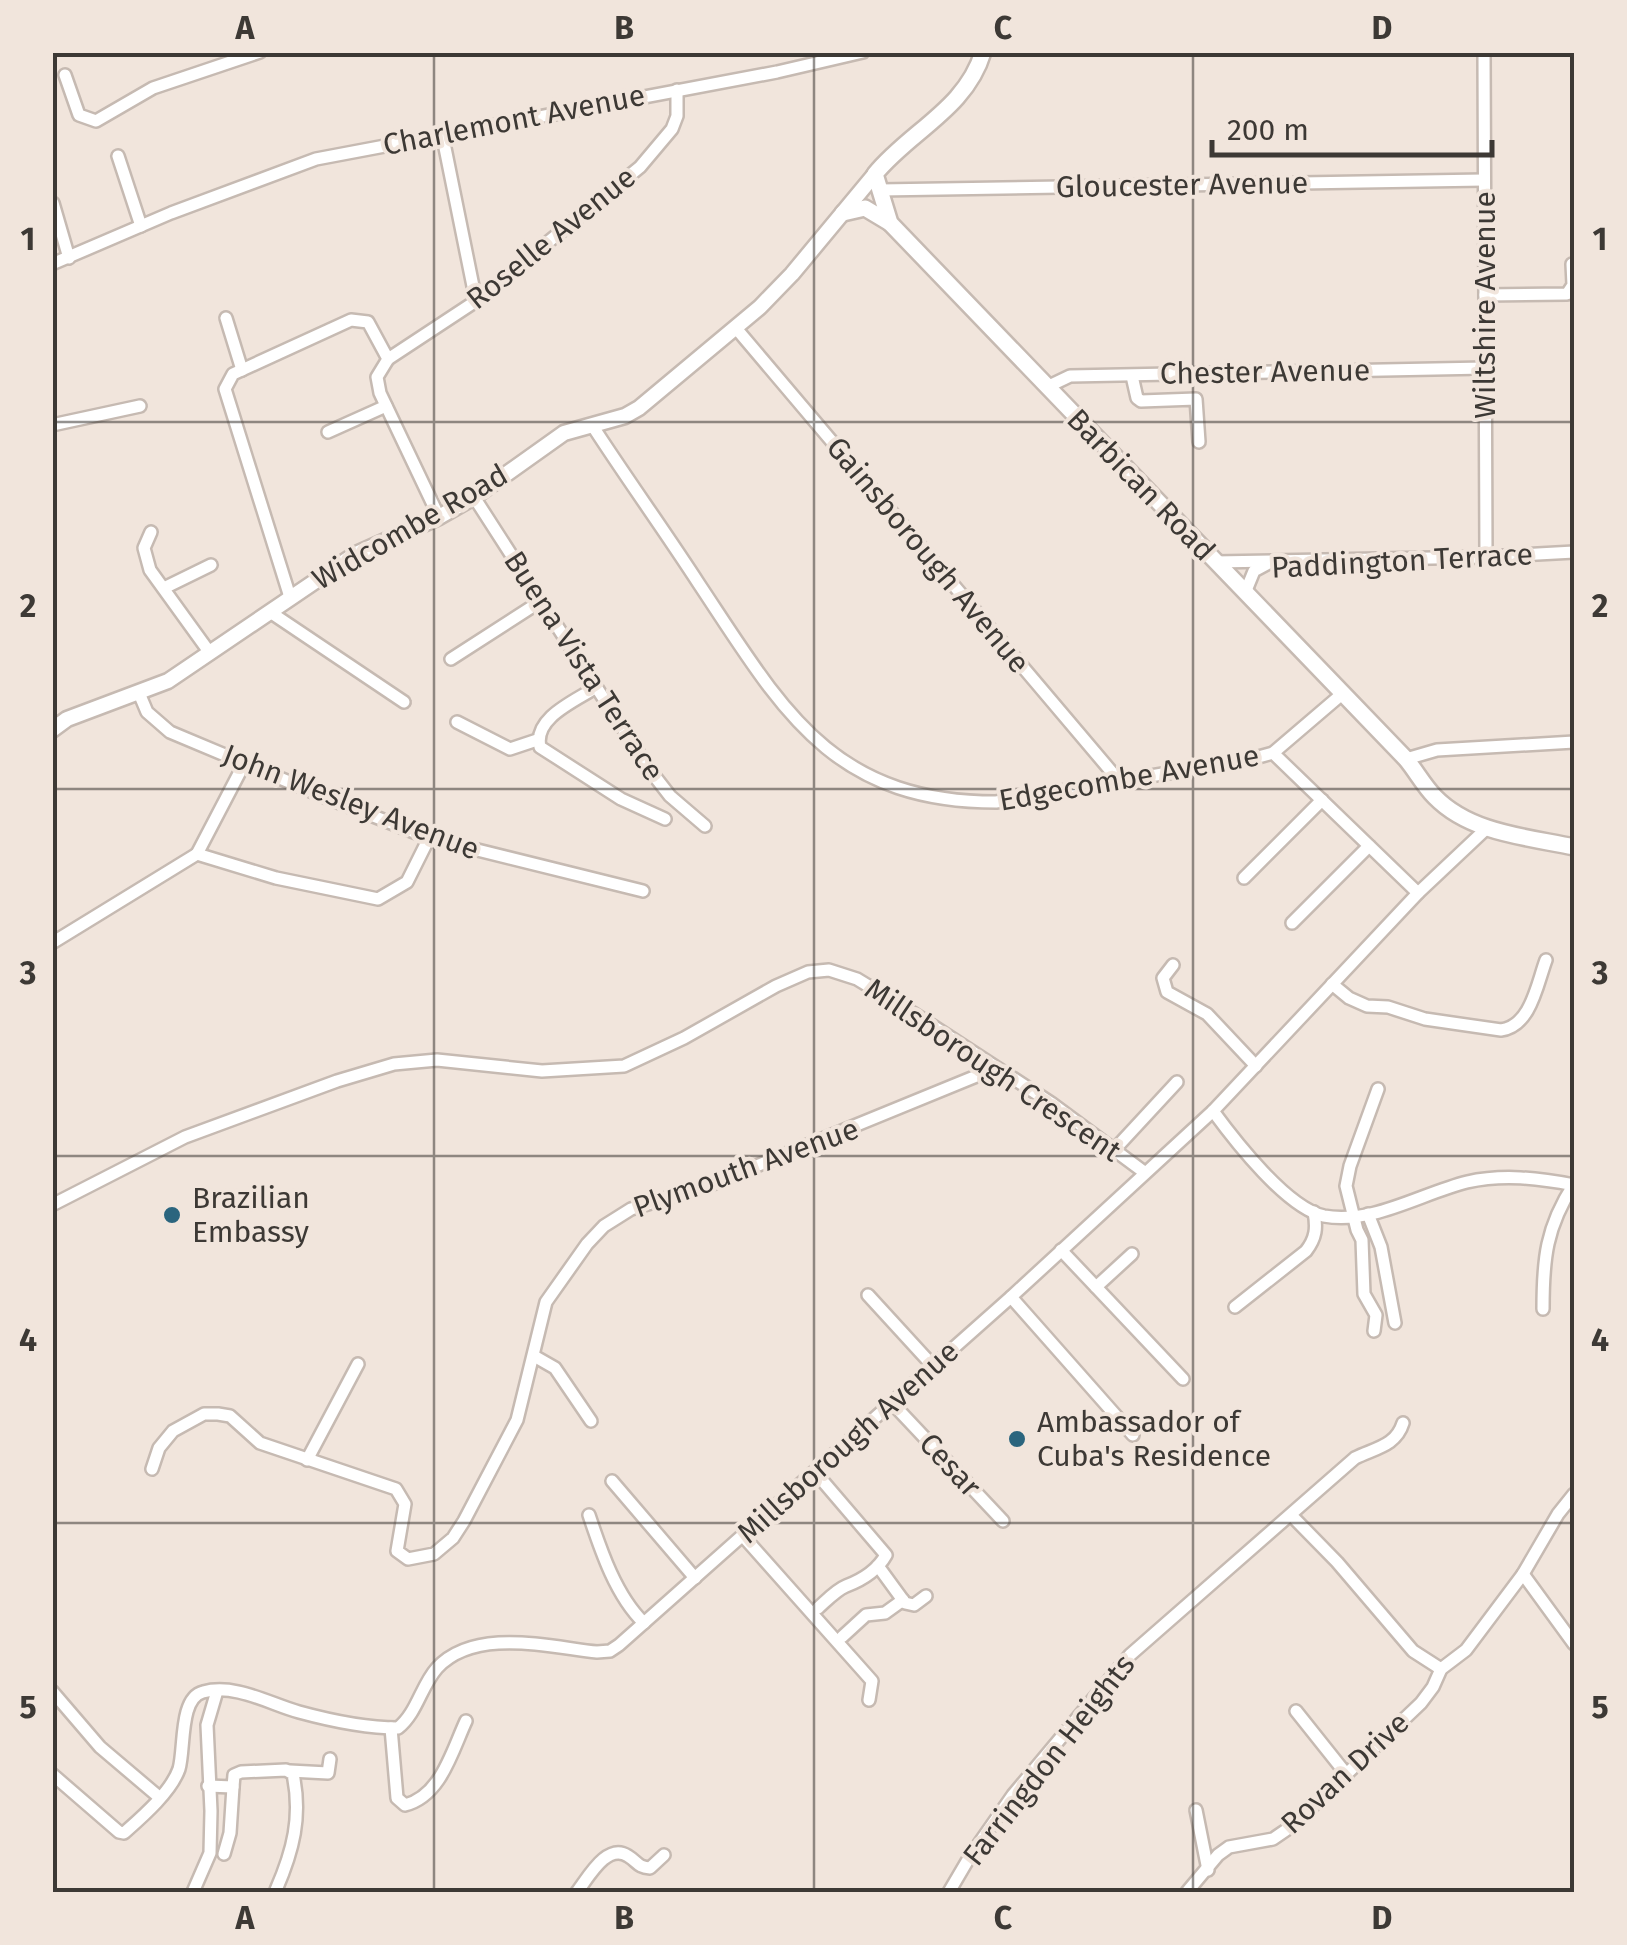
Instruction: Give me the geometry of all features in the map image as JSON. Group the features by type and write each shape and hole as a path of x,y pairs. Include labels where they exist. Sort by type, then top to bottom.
{"main road":[{"path":"878,182 897,150 948,109 969,84 983,52"},
{"name":"Barbican Road","path":"878,182 890,223 1406,759 1434,796 1468,821 1487,828 1574,847"},
{"path":"842,213 865,208 890,223"}],"street":[{"path":"65,76 79,116 96,120 153,88 240,55 260,52"},
{"name":"Charlemont Avenue","path":"52,264 171,213 316,159 864,52"},
{"name":"Wiltshire Avenue","path":"1484,52 1486,557"},
{"name":"Roselle Avenue","path":"388,359 476,301 640,168 672,129 677,116 677,90"},
{"path":"442,133 476,301"},
{"path":"118,156 141,226"},
{"name":"Gloucester Avenue","path":"878,182 1484,180"},
{"name":"Widcombe Road","path":"52,730 67,719 168,681 354,555 440,517 564,433 625,416 639,408 792,274 842,213 878,182"},
{"path":"53,203 69,258"},
{"path":"1485,294 1567,294 1573,286 1572,264"},
{"path":"226,318 242,370"},
{"path":"290,597 225,389 233,374 357,319 372,325 388,359 378,377 386,406 440,517"},
{"name":"Gainsborough Avenue","path":"735,327 1121,783"},
{"name":"Chester Avenue","path":"1047,387 1070,376 1485,368"},
{"path":"1132,376 1141,401 1196,399 1199,442"},
{"path":"52,424 140,406"},
{"path":"328,432 386,406"},
{"name":"Edgecombe Avenue","path":"592,425 754,667 796,722 833,756 908,791 966,802 996,802 1273,754 1342,694"},
{"name":"Buena Vista Terrace","path":"474,497 660,784 705,826"},
{"path":"151,532 145,556 210,654"},
{"name":"Paddington Terrace","path":"1245,593 1254,571 1270,562 1574,552"},
{"path":"1215,562 1270,562"},
{"path":"164,588 211,565"},
{"path":"451,659 541,601"},
{"path":"270,612 404,702"},
{"path":"537,740 540,729 552,716 595,688"},
{"name":"John Wesley Avenue","path":"139,693 147,712 170,732 430,838 642,891"},
{"path":"457,722 510,749 537,740"},
{"path":"537,740 548,754 575,771 664,819"},
{"path":"1406,759 1437,750 1574,742"},
{"path":"1273,754 1418,893"},
{"path":"52,943 197,854 244,764"},
{"path":"1244,878 1322,800"},
{"name":"Millsborough Avenue","path":"391,1728 406,1721 436,1669 454,1655 517,1641 610,1651 818,1476 1213,1111 1418,893 1487,828"},
{"path":"197,854 276,878 378,898 407,882 430,838"},
{"path":"1292,923 1369,846"},
{"path":"1332,984 1367,1006 1388,1007 1425,1019 1511,1029 1525,1016 1546,960"},
{"path":"1173,965 1162,978 1167,992 1207,1014 1256,1066"},
{"name":"Millsborough Crescent","path":"52,1204 185,1137 337,1081 394,1064 437,1060 542,1071 624,1066 808,972 828,970 857,979 996,1068 1144,1172"},
{"name":"Plymouth Avenue","path":"152,1468 159,1448 173,1431 204,1414 230,1416 260,1443 396,1489 405,1504 397,1551 408,1560 434,1554 453,1538 464,1521 517,1420 546,1302 587,1244 618,1216 743,1172 996,1068"},
{"path":"1115,1149 1177,1082"},
{"path":"1374,1332 1376,1315 1364,1294 1364,1248 1347,1196 1350,1166 1378,1090"},
{"path":"1213,1111 1259,1166 1299,1204 1314,1212 1354,1217 1468,1182 1505,1177 1574,1184 1556,1211 1552,1225 1543,1269 1542,1309"},
{"path":"1235,1307 1306,1251 1317,1227 1314,1212"},
{"path":"1368,1214 1381,1247 1395,1324"},
{"path":"1061,1250 1183,1379"},
{"path":"1096,1286 1132,1254"},
{"path":"868,1295 879,1316 933,1366"},
{"path":"1010,1297 1133,1435"},
{"path":"534,1356 556,1368 591,1421"},
{"path":"307,1460 358,1364"},
{"name":"Cesar","path":"894,1406 1004,1521"},
{"name":"Farringdon Heights","path":"950,1892 1013,1795 1130,1654 1355,1458 1390,1444 1403,1423"},
{"path":"818,1476 884,1551 885,1559 855,1585 844,1586 818,1608"},
{"path":"612,1482 695,1578"},
{"name":"Rovan Drive","path":"1187,1892 1229,1847 1258,1844 1282,1832 1420,1703 1441,1668 1466,1650 1523,1574 1574,1494"},
{"path":"588,1515 604,1557 644,1623"},
{"path":"1290,1515 1337,1562 1414,1651 1441,1668"},
{"path":"743,1536 872,1681 870,1700"},
{"path":"878,1566 903,1600 914,1605 926,1596"},
{"path":"1523,1574 1574,1644"},
{"path":"842,1637 866,1615 884,1613 903,1600"},
{"path":"216,1691 207,1725 230,1834 224,1854"},
{"path":"52,1774 120,1832 127,1831 160,1797 179,1769 192,1698 200,1692 216,1691 254,1696 345,1723 391,1728 397,1798 406,1805 420,1799 436,1783 466,1721"},
{"path":"52,1692 100,1747 160,1797"},
{"path":"1296,1711 1347,1775"},
{"path":"193,1892 210,1854 211,1810 221,1786 236,1773 328,1773 330,1759"},
{"path":"276,1890 292,1854 297,1829 295,1781 290,1771"},
{"path":"1196,1810 1208,1870"},
{"path":"577,1892 604,1858 616,1852 627,1854 639,1867 650,1868 664,1855"}],"place":[{"name":"Brazilian Embassy","path":"172,1215"},
{"name":"Ambassador of Cuba's Residence","path":"1017,1439"}]}
